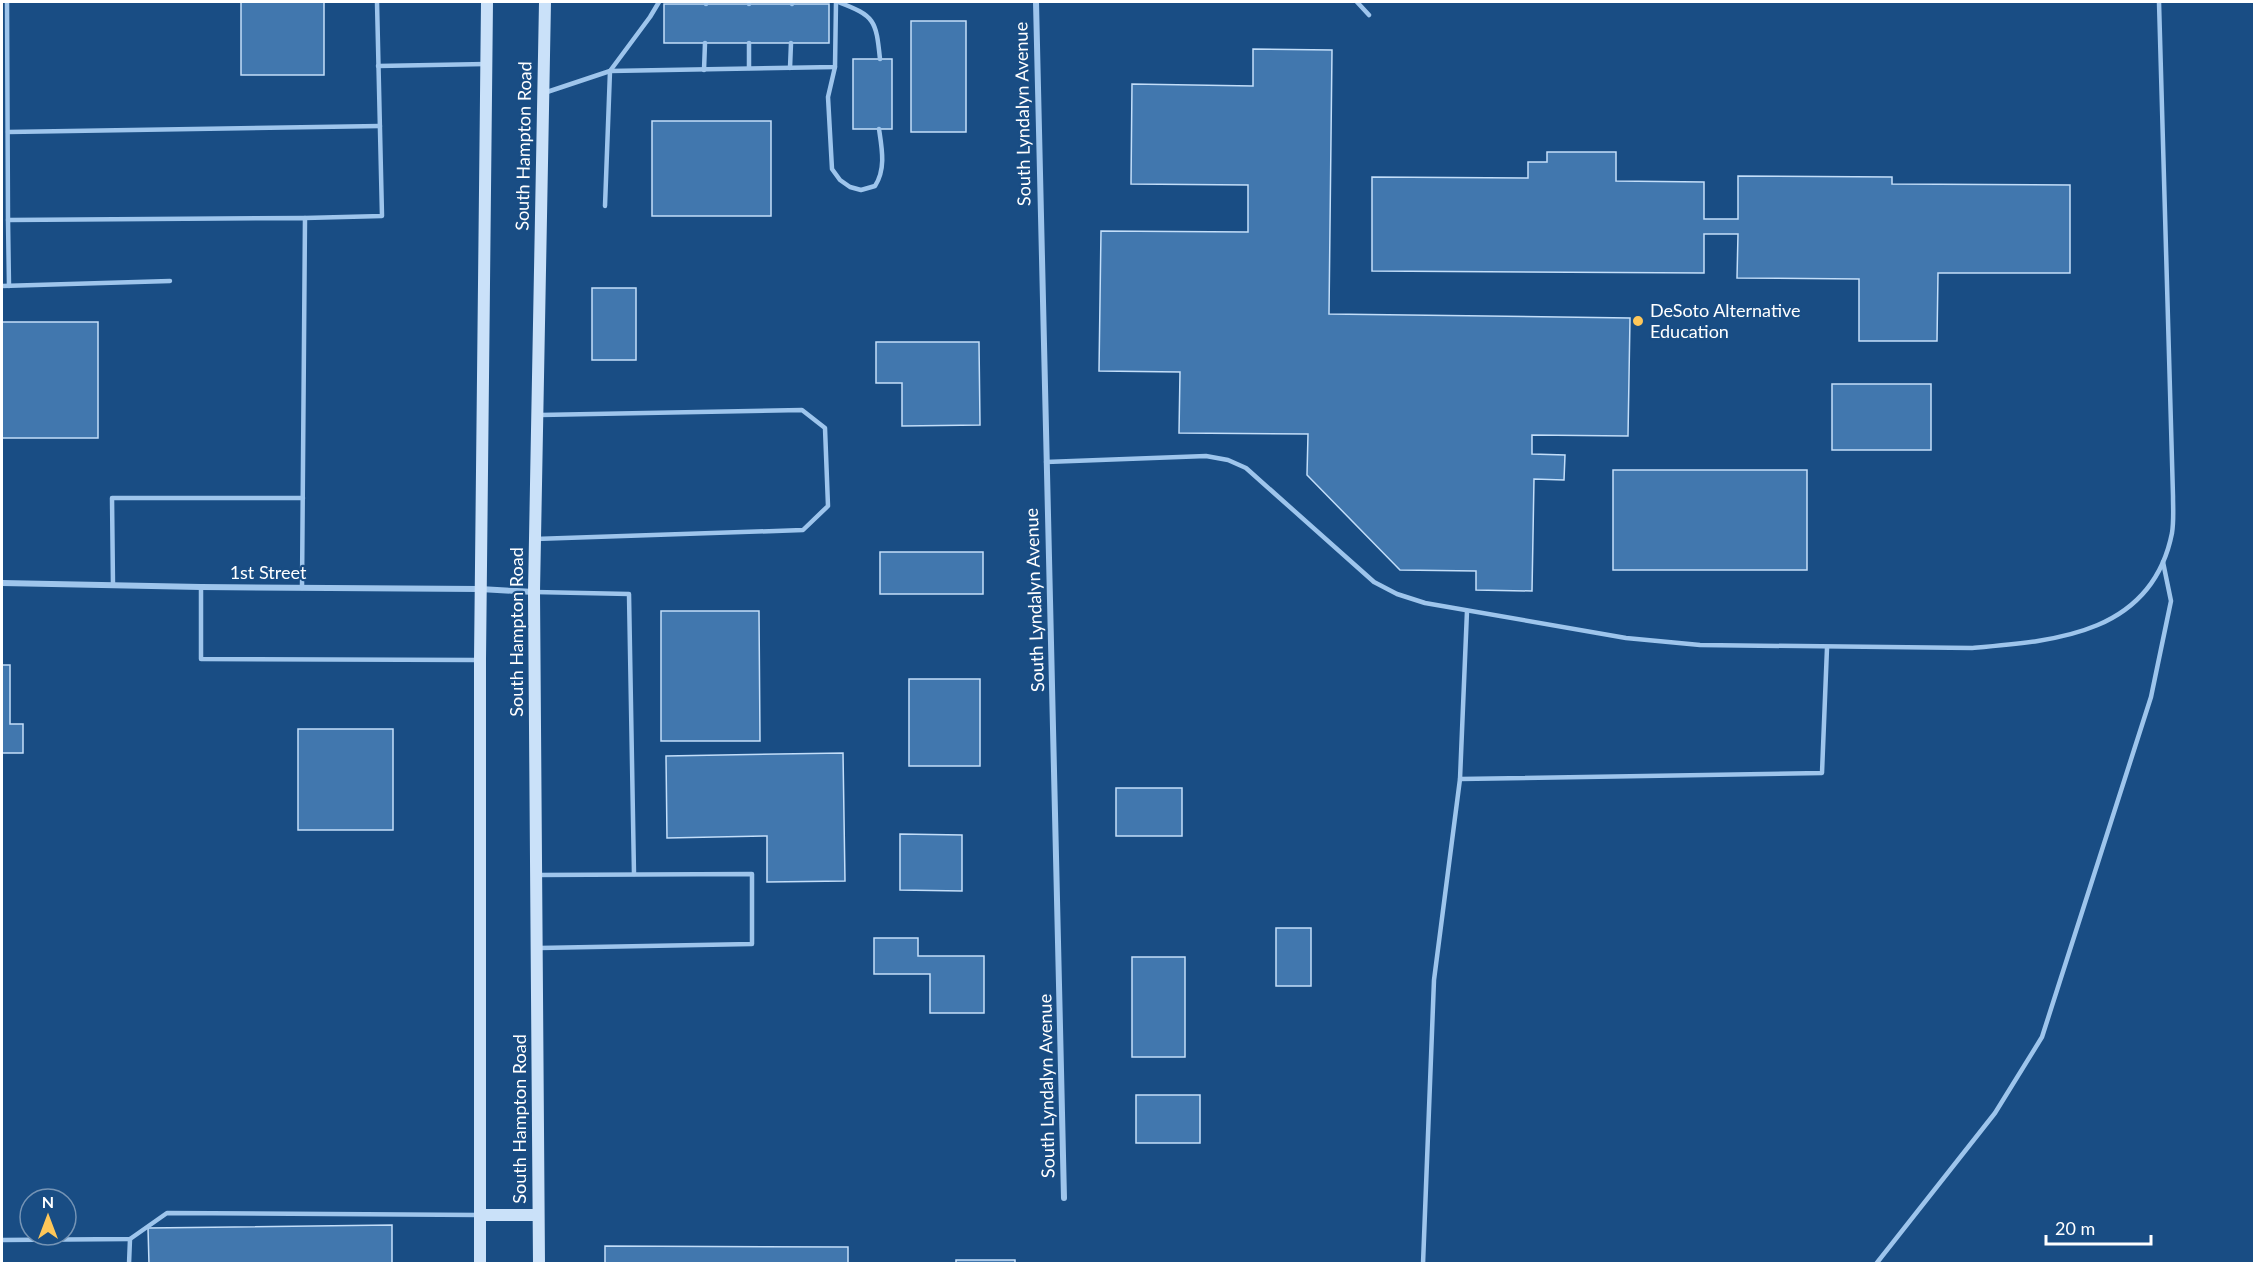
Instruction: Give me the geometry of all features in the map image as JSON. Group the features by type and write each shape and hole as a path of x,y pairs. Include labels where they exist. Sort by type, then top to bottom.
{"main road":[{"name":"South Hampton Road","path":"480,1263 480,589 487,2"},
{"name":"South Hampton Road","path":"538,1263 534,592 545,2"},
{"path":"480,1215 538,1215"}],"street":[{"name":"South Lyndalyn Avenue","path":"1036,2 1041,288 1058,861 1064,1198"},
{"name":"1st Street","path":"2,583 480,589 534,592"}],"lane":[{"path":"7,2 9,286"},
{"path":"8,220 382,216 377,2"},
{"path":"605,206 610,71 659,2"},
{"path":"879,129 883,155 880,177 875,186 861,190 850,187 840,180 832,169 828,97 835,67 837,2 867,14 877,32 880,59"},
{"path":"1357,2 1369,15"},
{"path":"1046,462 1206,456 1228,460 1246,468 1374,582 1396,594 1425,603 1626,638 1700,645 1972,648 2059,638 2095,628 2123,612 2147,588 2163,562 2172,532 2173,496 2160,2"},
{"path":"704,70 705,43"},
{"path":"749,43 749,68"},
{"path":"790,68 791,43"},
{"path":"378,66 486,64"},
{"path":"543,94 610,71 835,67"},
{"path":"8,132 380,126"},
{"path":"302,588 305,218"},
{"path":"2,286 170,281"},
{"path":"535,539 803,530 828,506 825,428 802,410 537,415"},
{"path":"113,585 112,498 303,498"},
{"path":"1876,1263 1995,1113 2042,1037 2151,697 2171,601 2163,562"},
{"path":"201,587 201,659 480,660"},
{"path":"534,592 629,594 634,874"},
{"path":"1423,1263 1434,980 1460,779 1467,611"},
{"path":"1460,779 1822,773 1827,648"},
{"path":"536,875 752,874 752,944 537,948"},
{"path":"2,1240 130,1239 167,1213 480,1215"},
{"path":"129,1263 130,1239"}],"building":[{"path":"241,2 324,2 324,75 241,75"},
{"path":"664,4 829,4 829,43 664,43"},
{"path":"911,21 966,21 966,132 911,132"},
{"path":"1253,49 1332,50 1329,314 1630,318 1628,436 1532,435 1532,454 1565,455 1564,480 1534,479 1532,591 1476,590 1476,571 1400,570 1307,475 1308,434 1179,433 1180,372 1099,371 1101,231 1248,232 1248,185 1131,184 1132,84 1253,86"},
{"path":"853,59 892,59 892,129 853,129"},
{"path":"652,121 771,121 771,216 652,216"},
{"path":"1547,152 1616,152 1616,181 1704,182 1704,219 1738,219 1738,176 1892,177 1892,184 2070,185 2070,273 1938,273 1937,341 1859,341 1859,279 1737,278 1738,234 1704,234 1704,273 1372,271 1372,177 1528,178 1528,162 1547,162"},
{"path":"592,288 636,288 636,360 592,360"},
{"path":"2,322 98,322 98,438 2,438"},
{"path":"876,342 979,342 980,425 902,426 902,383 876,383"},
{"path":"1832,384 1931,384 1931,450 1832,450"},
{"path":"1613,470 1807,470 1807,570 1613,570"},
{"path":"880,552 983,552 983,594 880,594"},
{"path":"661,611 759,611 760,741 661,741"},
{"path":"2,665 10,665 10,724 23,724 23,753 2,753"},
{"path":"909,679 980,679 980,766 909,766"},
{"path":"298,729 393,729 393,830 298,830"},
{"path":"843,753 845,881 767,882 767,836 667,838 666,756"},
{"path":"1116,788 1182,788 1182,836 1116,836"},
{"path":"900,834 962,835 962,891 900,890"},
{"path":"1276,928 1311,928 1311,986 1276,986"},
{"path":"874,938 918,938 918,956 984,956 984,1013 930,1013 930,974 874,974"},
{"path":"1132,957 1185,957 1185,1057 1132,1057"},
{"path":"1136,1095 1200,1095 1200,1143 1136,1143"},
{"path":"392,1225 392,1264 149,1264 148,1228"},
{"path":"605,1246 848,1247 848,1264 605,1264"},
{"path":"956,1260 1015,1260 1015,1264 956,1264"}],"place":[{"name":"DeSoto Alternative Education","path":"1638,321"}]}
